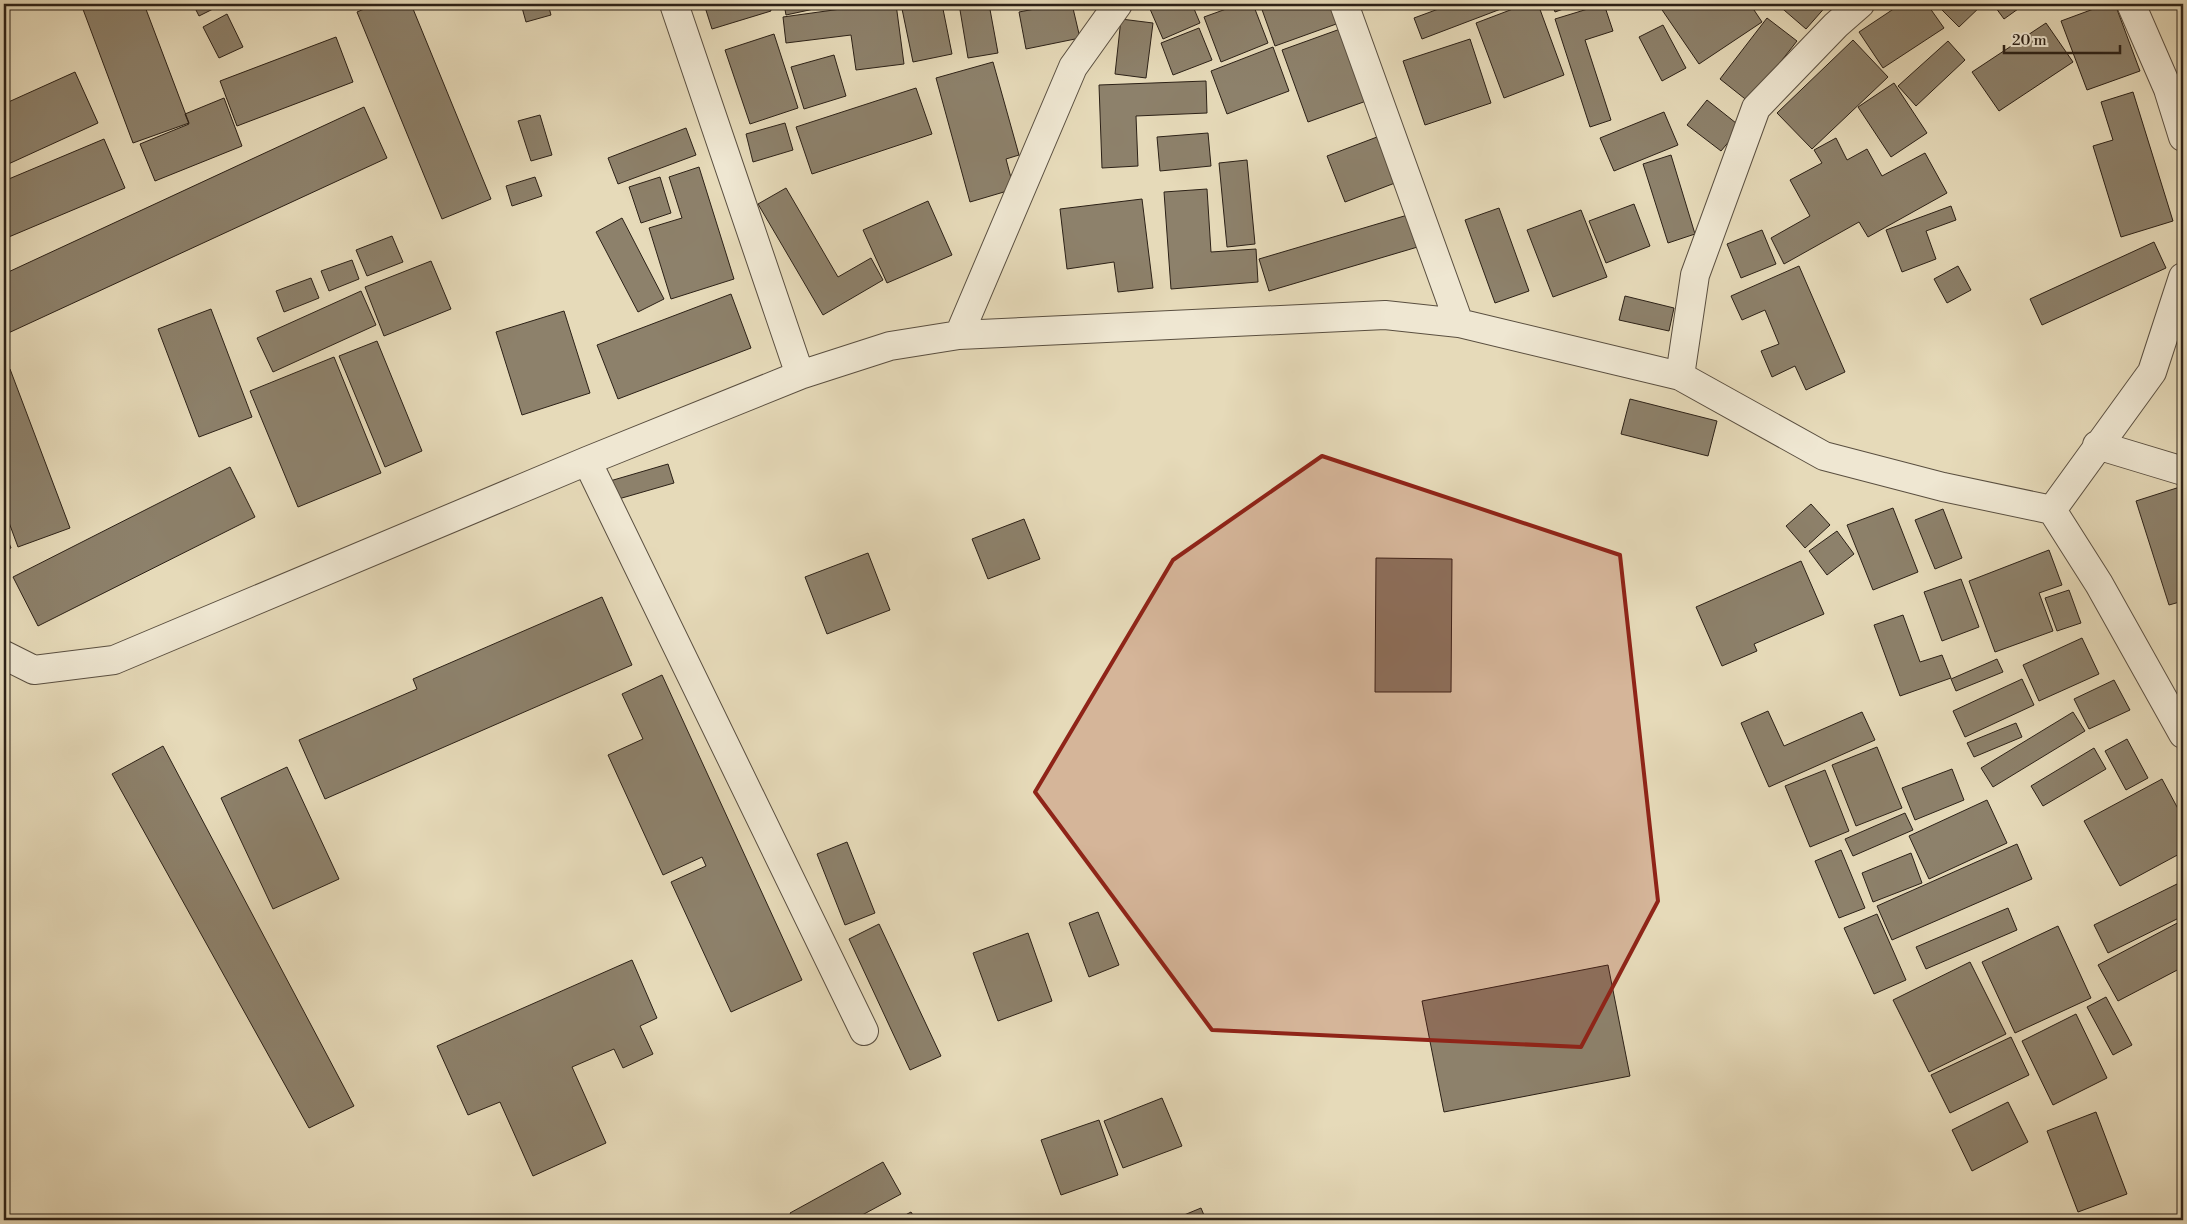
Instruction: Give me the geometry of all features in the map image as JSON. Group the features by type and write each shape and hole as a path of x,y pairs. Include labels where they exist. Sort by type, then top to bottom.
{"street":[{"path":"674,4 800,375"},
{"path":"959,336 1073,67 1118,4"},
{"path":"1344,4 1460,323"},
{"path":"1680,376 1694,275 1756,108 1836,24 1860,4"},
{"path":"2131,4 2168,88 2183,137"},
{"path":"2052,510 2152,372 2183,277"},
{"path":"4,655 34,670 114,660 586,461 800,375 890,346 959,336 1385,315 1460,323 1680,376 1824,456 1943,487 2052,510 2099,584 2183,734"},
{"path":"2097,446 2183,470"},
{"path":"586,461 864,1031"}],"highlighted area":[{"path":"1322,456 1620,555 1658,901 1581,1047 1212,1030 1035,792 1173,560"}],"building":[{"path":"81,4 144,4 189,123 133,143"},
{"path":"193,4 223,4 199,16"},
{"path":"376,4 411,4 491,199 442,219 357,12"},
{"path":"521,4 548,4 551,15 526,22"},
{"path":"704,4 769,4 771,11 712,29"},
{"path":"784,4 837,4 786,15"},
{"path":"877,4 896,4 904,64 856,70 851,35 786,43 783,17"},
{"path":"901,4 942,4 952,54 913,62"},
{"path":"959,4 989,4 998,53 968,58"},
{"path":"1061,4 1072,4 1080,38 1026,49 1019,12"},
{"path":"1163,4 1192,4 1200,23 1163,39 1150,9"},
{"path":"1240,4 1253,4 1268,43 1221,62 1204,17"},
{"path":"1260,4 1331,4 1339,23 1275,46"},
{"path":"1452,4 1514,4 1422,39 1414,18"},
{"path":"1526,4 1538,4 1564,75 1504,98 1476,23"},
{"path":"1552,4 1577,4 1555,12"},
{"path":"1604,4 1613,31 1585,40 1611,120 1590,127 1555,19"},
{"path":"1658,4 1750,4 1762,22 1699,64"},
{"path":"1777,4 1828,4 1806,29"},
{"path":"1901,4 1927,4 1944,28 1883,68 1859,32"},
{"path":"1936,4 1983,4 1959,27"},
{"path":"1993,4 2025,4 2004,19"},
{"path":"2107,4 2115,4 2140,71 2087,90 2061,21"},
{"path":"227,14 243,47 219,58 203,27"},
{"path":"1767,18 1797,41 1749,102 1720,79"},
{"path":"1121,19 1153,23 1146,78 1115,74"},
{"path":"2046,23 2073,62 1999,111 1972,72"},
{"path":"1663,25 1686,68 1662,81 1639,37"},
{"path":"1199,28 1212,60 1173,75 1161,43"},
{"path":"1343,28 1369,100 1308,122 1282,50"},
{"path":"774,34 798,108 750,124 725,50"},
{"path":"336,37 353,82 237,126 220,81"},
{"path":"1470,39 1491,103 1425,125 1403,61"},
{"path":"1853,40 1888,77 1812,149 1777,113"},
{"path":"1948,41 1965,60 1916,106 1898,86"},
{"path":"1273,47 1289,91 1227,114 1211,71"},
{"path":"834,55 846,96 804,109 791,67"},
{"path":"993,62 1019,155 1006,159 1014,189 970,202 936,78"},
{"path":"75,72 98,123 4,166 4,104"},
{"path":"1206,81 1207,113 1136,116 1138,166 1102,168 1099,85"},
{"path":"1894,83 1927,133 1891,157 1858,107"},
{"path":"916,88 932,134 812,174 796,127"},
{"path":"2133,92 2173,221 2121,237 2093,146 2113,140 2101,102"},
{"path":"224,98 242,146 155,181 140,144 189,124 185,114"},
{"path":"1707,100 1741,127 1721,151 1687,125"},
{"path":"364,107 387,158 4,335 4,274"},
{"path":"1664,112 1678,145 1614,171 1600,138"},
{"path":"540,115 552,155 531,161 518,121"},
{"path":"785,123 793,150 753,162 746,134"},
{"path":"686,128 696,155 618,184 608,158"},
{"path":"1208,133 1211,166 1160,171 1157,137"},
{"path":"1377,137 1395,183 1345,202 1327,156"},
{"path":"1836,138 1847,160 1867,149 1882,176 1925,153 1947,193 1868,237 1859,222 1784,264 1771,238 1810,216 1790,180 1822,163 1814,150"},
{"path":"104,139 125,188 4,239 4,181"},
{"path":"1671,155 1695,234 1668,243 1643,164"},
{"path":"1247,160 1255,244 1227,247 1219,163"},
{"path":"699,167 734,279 671,299 649,228 682,218 669,177"},
{"path":"535,177 542,196 512,206 506,186"},
{"path":"660,177 671,213 641,223 629,187"},
{"path":"786,188 838,277 871,258 883,280 823,315 758,204"},
{"path":"1207,189 1211,252 1256,249 1258,282 1171,289 1164,192"},
{"path":"1142,199 1153,288 1118,292 1114,262 1067,269 1060,209"},
{"path":"928,201 952,255 887,283 863,230"},
{"path":"1634,204 1650,246 1606,263 1589,221"},
{"path":"1951,206 1956,220 1926,231 1936,259 1902,272 1886,230"},
{"path":"1499,208 1529,291 1495,303 1465,220"},
{"path":"1581,210 1607,277 1553,297 1527,230"},
{"path":"1411,214 1421,246 1269,291 1259,259"},
{"path":"622,218 664,299 638,312 596,232"},
{"path":"1762,230 1776,264 1741,278 1727,244"},
{"path":"392,236 403,262 367,276 356,250"},
{"path":"2154,242 2166,268 2042,325 2030,299"},
{"path":"352,260 359,279 329,291 321,271"},
{"path":"431,261 451,309 384,336 365,287"},
{"path":"1799,266 1845,372 1806,390 1795,366 1772,377 1761,351 1779,344 1765,310 1742,320 1731,296"},
{"path":"1958,266 1971,290 1947,303 1934,279"},
{"path":"311,278 319,298 284,312 276,291"},
{"path":"361,291 376,325 273,372 257,338"},
{"path":"731,294 751,348 618,399 597,345"},
{"path":"1625,296 1674,308 1669,331 1619,320"},
{"path":"211,309 252,417 199,437 158,329"},
{"path":"564,311 590,393 522,415 496,332"},
{"path":"377,341 422,451 385,467 339,356"},
{"path":"334,357 381,473 298,507 250,391"},
{"path":"10,369 70,528 18,547 4,509 4,371"},
{"path":"1630,399 1717,421 1708,456 1621,434"},
{"path":"668,464 674,483 615,500 610,481"},
{"path":"230,467 255,517 38,626 13,577"},
{"path":"2183,486 2183,601 2169,605 2136,501"},
{"path":"1811,504 1830,525 1805,548 1786,526"},
{"path":"1893,508 1918,572 1873,590 1847,525"},
{"path":"1943,509 1962,558 1935,569 1915,520"},
{"path":"1024,519 1040,559 988,579 972,539"},
{"path":"4,530 11,548 4,551"},
{"path":"1837,531 1854,554 1827,575 1809,551"},
{"path":"2049,550 2062,585 2039,593 2053,631 1995,652 1969,581"},
{"path":"868,553 890,610 827,634 805,577"},
{"path":"1376,558 1452,559 1451,692 1375,692"},
{"path":"1801,561 1824,614 1754,644 1757,651 1722,666 1696,607"},
{"path":"1961,579 1979,627 1942,641 1924,592"},
{"path":"2069,590 2081,623 2057,631 2045,598"},
{"path":"602,597 632,665 325,799 299,740 417,689 413,679"},
{"path":"1903,615 1920,662 1942,655 1951,678 1900,696 1874,625"},
{"path":"2082,638 2099,674 2039,701 2023,665"},
{"path":"1997,659 2003,672 1956,691 1951,679"},
{"path":"662,675 802,980 731,1012 671,882 706,866 702,857 663,875 608,755 643,739 622,694"},
{"path":"2022,679 2034,705 1965,737 1953,711"},
{"path":"2114,680 2130,710 2089,729 2074,699"},
{"path":"1768,711 1784,746 1862,712 1875,740 1769,787 1741,723"},
{"path":"2073,712 2085,731 1993,787 1981,768"},
{"path":"2016,723 2022,737 1974,757 1967,743"},
{"path":"2127,739 2148,778 2126,790 2105,751"},
{"path":"163,746 354,1106 309,1128 112,774"},
{"path":"1877,747 1902,808 1856,826 1832,765"},
{"path":"2094,748 2106,769 2043,806 2031,786"},
{"path":"287,767 339,879 273,909 221,798"},
{"path":"1952,769 1964,800 1915,820 1902,788"},
{"path":"1825,770 1849,831 1810,847 1785,786"},
{"path":"2162,779 2183,818 2183,852 2120,886 2084,821"},
{"path":"1987,800 2007,843 1929,879 1909,836"},
{"path":"1905,813 1913,830 1853,856 1845,839"},
{"path":"847,842 875,913 845,925 817,854"},
{"path":"2017,844 2032,879 1892,940 1877,906"},
{"path":"1841,850 1865,908 1839,918 1815,861"},
{"path":"1911,853 1922,883 1873,902 1862,873"},
{"path":"2177,884 2183,896 2183,916 2108,953 2094,925"},
{"path":"2008,908 2017,930 1926,969 1916,947"},
{"path":"1098,912 1119,965 1089,977 1069,923"},
{"path":"1877,914 1906,980 1874,994 1844,928"},
{"path":"2183,920 2183,967 2118,1001 2098,965"},
{"path":"879,924 941,1056 910,1070 849,939"},
{"path":"2058,926 2091,998 2015,1033 1982,962"},
{"path":"1028,933 1052,1001 998,1021 973,953"},
{"path":"632,960 657,1018 640,1026 653,1054 623,1068 614,1049 572,1067 606,1143 533,1176 500,1102 468,1115 437,1046"},
{"path":"1970,962 2006,1034 1929,1072 1893,1000"},
{"path":"1608,965 1630,1076 1444,1112 1422,1001"},
{"path":"2106,997 2132,1045 2113,1055 2087,1007"},
{"path":"2076,1014 2107,1078 2053,1105 2022,1041"},
{"path":"2011,1037 2029,1075 1950,1113 1931,1075"},
{"path":"1162,1098 1182,1146 1123,1168 1104,1121"},
{"path":"2008,1102 2028,1142 1972,1171 1952,1130"},
{"path":"2096,1112 2127,1194 2078,1212 2047,1131"},
{"path":"1099,1120 1118,1175 1061,1195 1041,1140"},
{"path":"883,1162 901,1194 853,1220 794,1220 790,1213"},
{"path":"1201,1208 1206,1220 1172,1220"},
{"path":"911,1212 916,1220 896,1220"}]}
